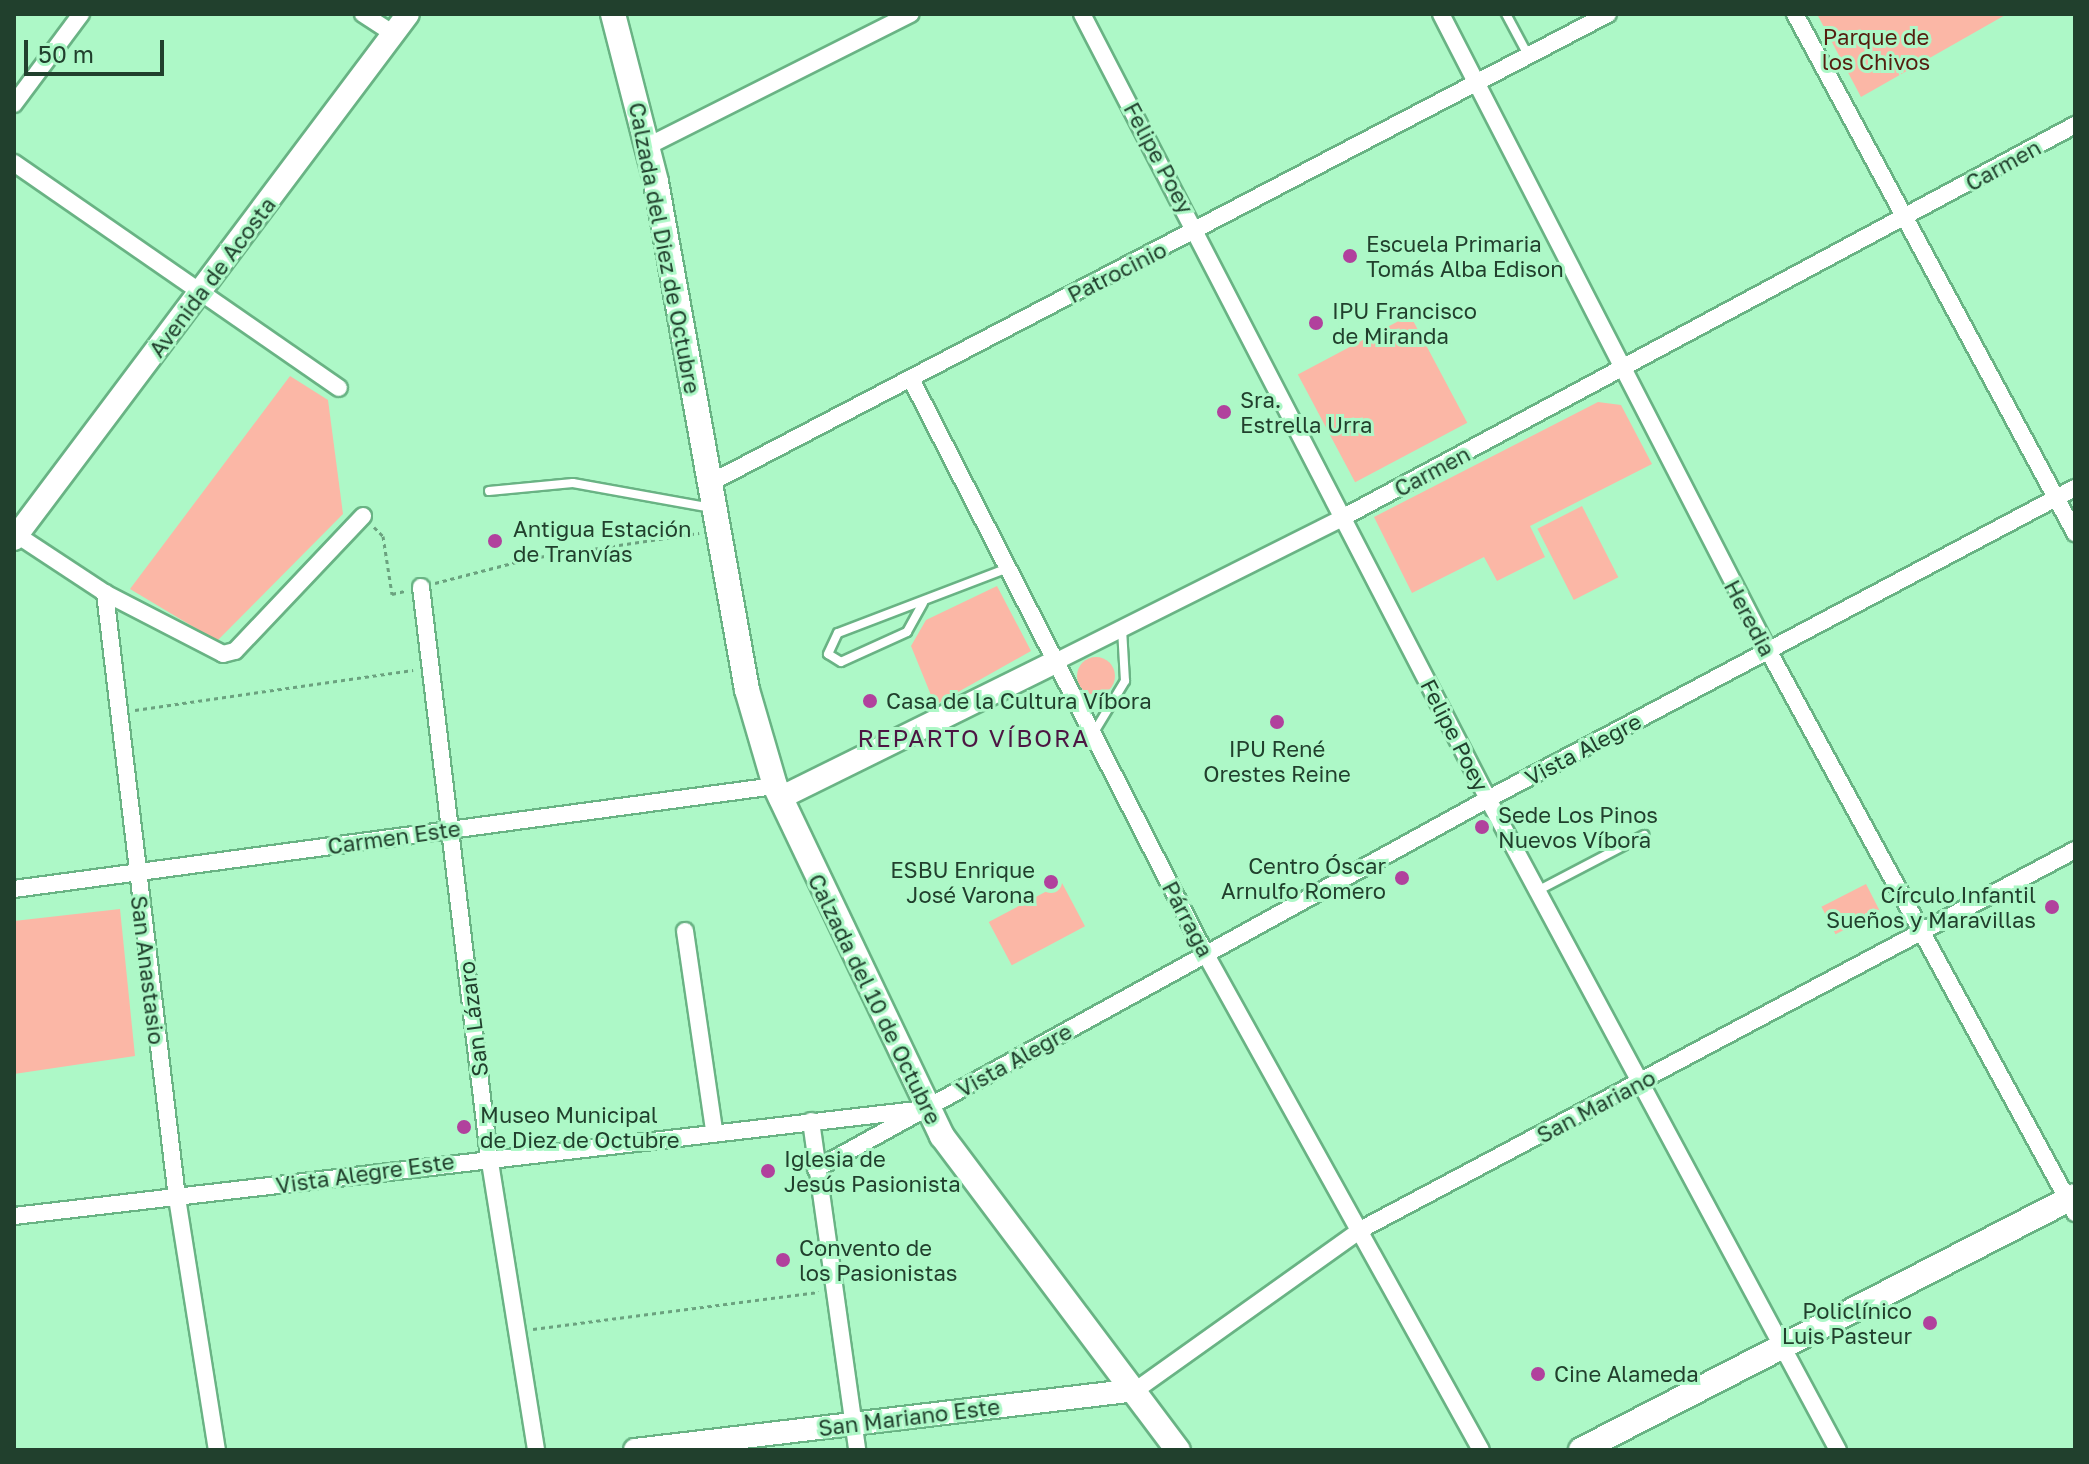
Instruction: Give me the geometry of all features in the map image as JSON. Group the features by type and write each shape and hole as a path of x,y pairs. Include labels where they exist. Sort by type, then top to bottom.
{"main road":[{"name":"Calzada del Diez de Octubre","path":"613,14 648,146 710,483"},
{"name":"Calzada del 10 de Octubre","path":"710,483 753,715 777,792 927,1109 993,1211 1136,1390 1178,1450"},
{"path":"1581,1450 2073,1203"}],"street":[{"path":"14,104 81,14"},
{"path":"363,14 394,34"},
{"name":"Avenida de Acosta","path":"15,536 408,14"},
{"path":"648,146 911,14"},
{"name":"Felipe Poey","path":"1082,14 1197,231 1488,799 1644,1080 1787,1346 1838,1450"},
{"name":"Heredia","path":"1441,14 1620,372 1920,934 2073,1203"},
{"name":"Patrocinio","path":"710,483 1608,14"},
{"path":"1795,14 2075,533"},
{"name":"Carmen","path":"777,792 1055,662 1342,518 1620,372 2075,125"},
{"path":"14,163 203,290 339,388"},
{"name":"Párraga","path":"911,379 1205,953 1362,1229 1481,1450"},
{"name":"Vista Alegre","path":"927,1109 1488,799 2075,488"},
{"path":"15,536 105,593 209,652 235,651 363,516"},
{"name":"San Lázaro","path":"421,587 489,1156 536,1450"},
{"name":"San Anastasio","path":"105,593 177,1198 217,1450"},
{"name":"Carmen Este","path":"14,889 450,830 777,792"},
{"name":"San Mariano","path":"1136,1390 1362,1229 2075,850"},
{"path":"685,931 714,1131"},
{"path":"816,1169 927,1109"},
{"name":"Vista Alegre Este","path":"14,1216 177,1198 489,1156 927,1109"},
{"path":"811,1121 857,1450"},
{"name":"San Mariano Este","path":"635,1450 1136,1390"}],"lane":[{"path":"1506,14 1528,55"},
{"path":"489,491 573,483 715,519"},
{"path":"923,603 907,632 841,662 828,654 838,633 894,607 923,603 1008,568"},
{"path":"1092,734 1125,681 1122,629"},
{"path":"1539,890 1644,835"}],"path":[{"path":"363,516 383,536 392,594 532,558 715,519"},
{"path":"118,712 432,667"},
{"path":"517,1331 835,1290"}],"green space":[{"name":"Parque de los Chivos","path":"1817,14 2007,14 1861,97"},
{"path":"1410,315 1467,423 1355,482 1298,375"},
{"path":"290,376 328,400 343,514 217,641 130,589"},
{"path":"1598,402 1621,405 1652,464 1530,526 1545,557 1497,581 1484,557 1412,593 1374,517"},
{"path":"1582,506 1618,577 1574,600 1537,529"},
{"path":"997,586 1031,651 935,705 911,646 926,620"},
{"path":"1096,657 1109,663 1115,676 1109,689 1096,695 1083,689 1077,676 1083,663"},
{"path":"1062,883 1085,926 1012,965 989,922"},
{"path":"1866,884 1880,912 1836,934 1821,907"},
{"path":"120,909 135,1056 14,1074 14,921"}],"place":[{"name":"Escuela Primaria Tomás Alba Edison","path":"1350,256"},
{"name":"IPU Francisco de Miranda","path":"1316,323"},
{"name":"Sra. Estrella Urra","path":"1224,412"},
{"name":"Antigua Estación de Tranvías","path":"495,541"},
{"name":"Casa de la Cultura Víbora","path":"870,701"},
{"name":"IPU René Orestes Reine","path":"1277,722"},
{"name":"Sede Los Pinos Nuevos Víbora","path":"1482,827"},
{"name":"Centro Óscar Arnulfo Romero","path":"1402,878"},
{"name":"ESBU Enrique José Varona","path":"1051,882"},
{"name":"Círculo Infantil Sueños y Maravillas","path":"2052,907"},
{"name":"Museo Municipal de Diez de Octubre","path":"464,1127"},
{"name":"Iglesia de Jesús Pasionista","path":"768,1171"},
{"name":"Convento de los Pasionistas","path":"783,1260"},
{"name":"Policlínico Luis Pasteur","path":"1930,1323"},
{"name":"Cine Alameda","path":"1538,1374"}],"district":[{"name":"REPARTO VÍBORA","path":"974,738"}]}
